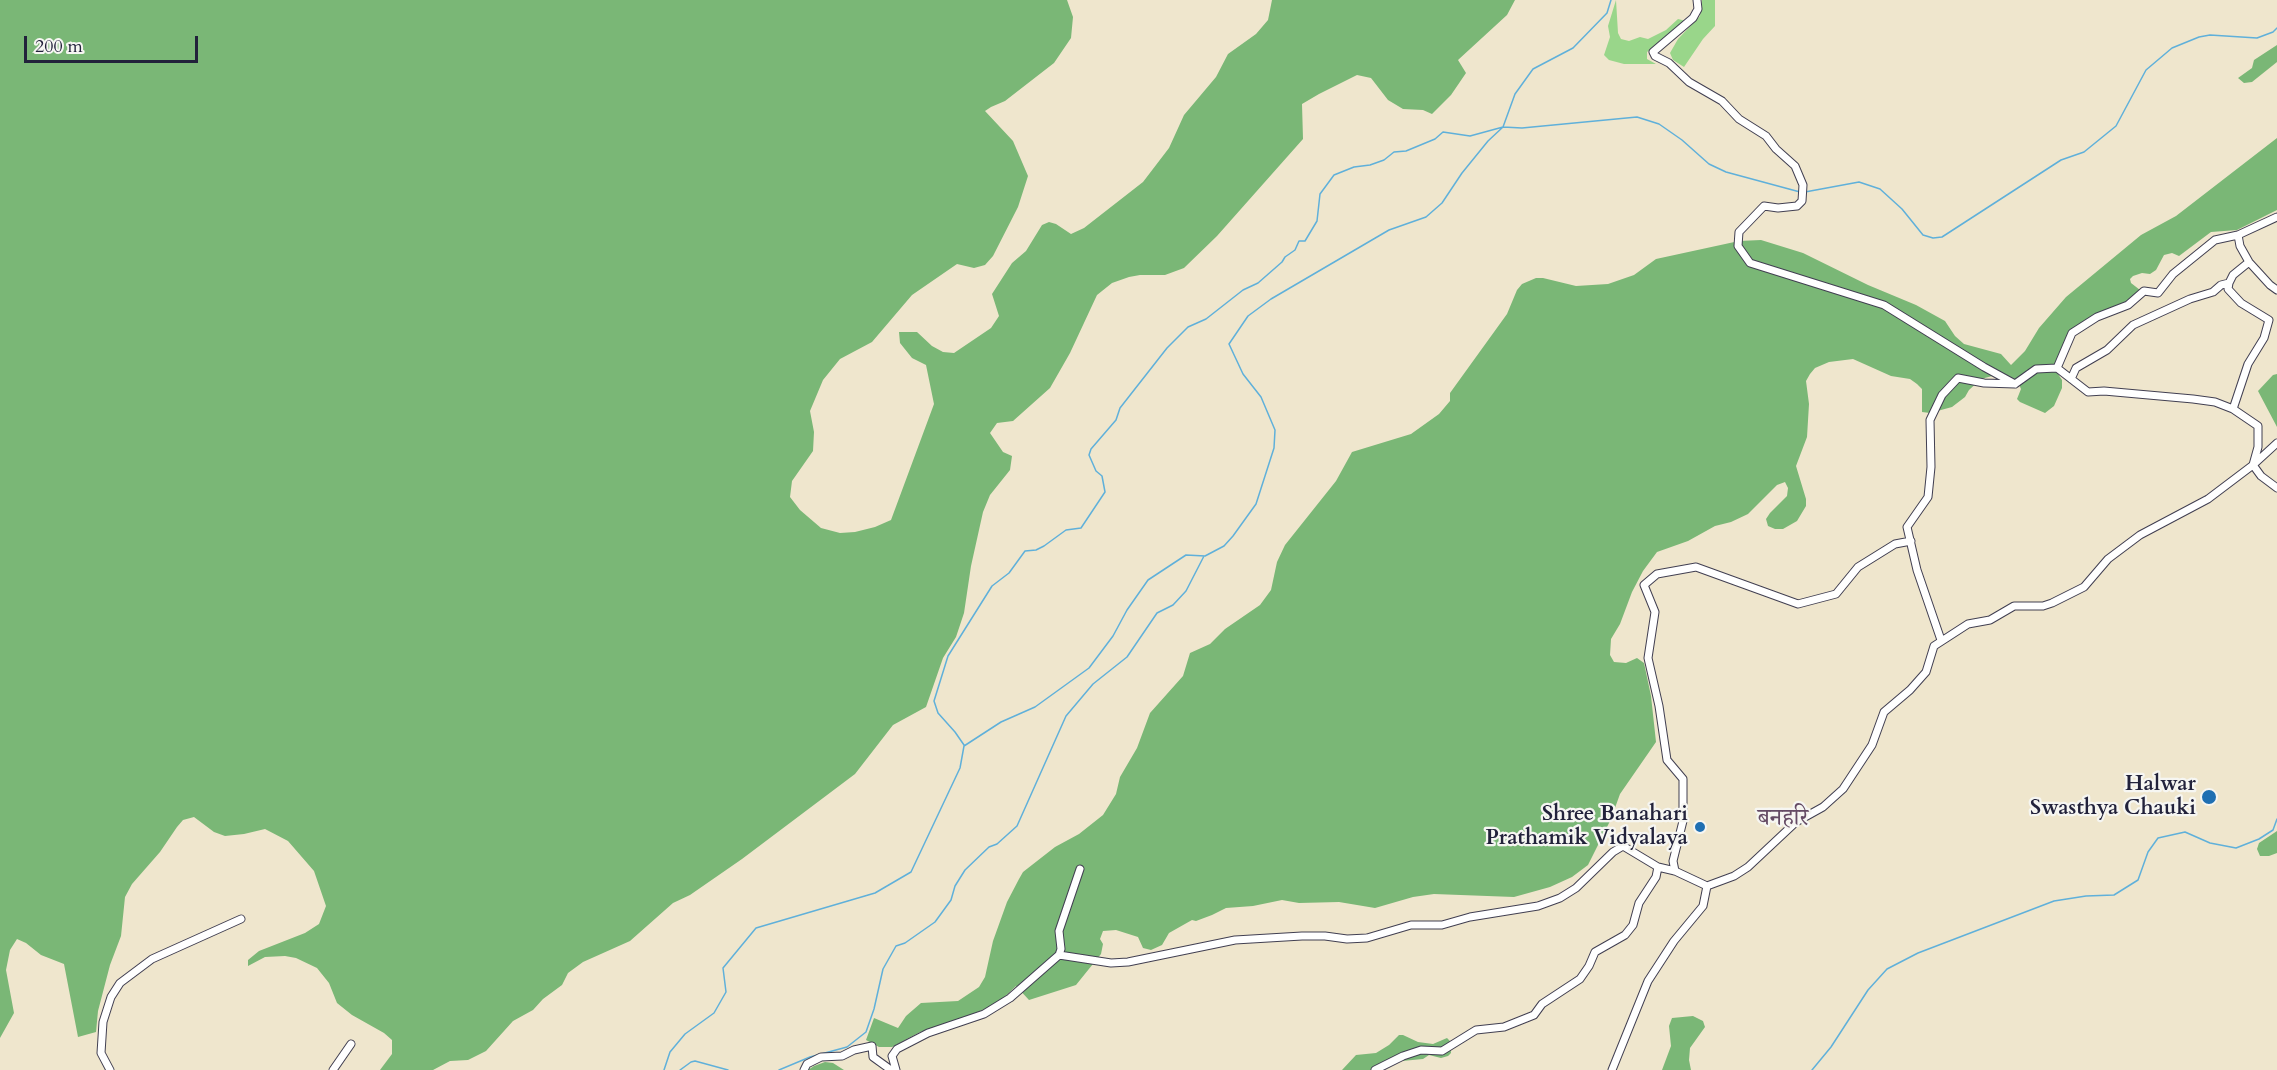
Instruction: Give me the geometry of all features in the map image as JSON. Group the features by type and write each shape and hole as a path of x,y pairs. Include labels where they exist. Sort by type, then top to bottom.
{"street":[{"path":"1697,0 1698,9 1693,18 1653,52 1655,56 1680,72 1689,82 1722,101 1739,119 1766,136 1776,149 1795,166 1803,185 1802,201 1797,206 1778,208 1764,206 1739,232 1738,246 1750,264 1884,305 1984,368 2015,384"},
{"path":"2057,368 2072,333 2097,317 2128,305 2144,291 2158,293 2173,274 2215,240 2238,235 2277,217"},
{"path":"2238,235 2240,246 2249,262 2277,290"},
{"path":"2233,409 2248,364 2258,352 2269,320 2241,303 2228,289 2233,275 2249,262"},
{"path":"2071,380 2076,368 2107,350 2133,325 2190,299 2213,292 2221,285 2229,283"},
{"path":"1941,640 1917,570 1907,527 1928,497 1931,467 1930,420 1942,395 1958,378 1984,383 2015,384 2036,369 2057,368 2088,392 2146,393 2215,402 2233,409 2258,426 2258,447 2253,465"},
{"path":"1059,956 1111,963 1168,955 1234,940 1302,936 1367,938 1411,925 1442,925 1549,902 1576,888 1613,852 1623,846 1658,867 1675,871 1707,886 1734,876 1748,867 1796,822 1823,807 1842,789 1872,745 1884,712 1921,679 1929,664 1930,653 1941,640 1968,624 1990,620 2014,606 2043,606 2084,587 2108,559 2140,535 2208,499 2253,465 2277,442"},
{"path":"2253,465 2261,476 2277,488"},
{"path":"1675,871 1672,861 1683,821 1683,778 1667,760 1659,706 1648,658 1655,612 1644,585 1657,574 1696,567 1798,604 1836,594 1858,567 1895,544 1911,541"},
{"path":"1375,1070 1421,1050 1442,1051 1476,1030 1504,1027 1534,1015 1542,1004 1580,979 1595,952 1625,935 1633,925 1639,903 1656,876 1658,867"},
{"path":"896,1070 892,1056 897,1049 928,1033 984,1014 1010,998 1059,956 1061,949 1059,931 1080,869"},
{"path":"1612,1070 1648,981 1674,941 1703,906 1707,886"},
{"path":"110,1070 101,1053 103,1022 111,997 120,983 152,959 240,920"},
{"path":"333,1070 351,1044"},
{"path":"804,1070 807,1064 822,1057 842,1056 854,1050 872,1046 873,1056 891,1070"}],"green space":[{"path":"0,0 1067,0 1073,17 1071,38 1054,63 1005,101 985,111 1013,141 1028,176 1018,207 993,256 985,265 974,268 957,264 912,295 872,342 840,359 823,380 810,411 814,432 813,451 792,481 790,497 800,510 821,528 840,533 875,527 891,520 934,404 926,365 912,358 900,343 899,332 917,332 932,346 943,352 954,353 991,328 999,316 992,294 1012,263 1026,251 1042,225 1049,222 1056,224 1071,234 1084,228 1143,182 1169,148 1184,115 1216,77 1228,54 1256,34 1268,20 1272,0 1515,0 1507,15 1458,60 1466,73 1451,95 1432,114 1423,110 1403,109 1388,100 1371,78 1357,75 1319,94 1302,104 1303,139 1217,236 1184,268 1165,275 1129,277 1112,283 1097,295 1070,353 1050,388 1013,421 997,423 990,433 1003,452 1012,456 1010,470 990,495 983,512 971,566 964,613 956,637 943,658 926,707 893,725 855,774 742,859 690,895 673,903 630,941 583,962 568,973 562,985 543,999 533,1010 513,1021 486,1051 468,1060 450,1061 433,1070 380,1070 392,1054 392,1040 337,1003 329,983 317,968 296,958 285,956 265,957 248,966 248,960 259,951 305,933 319,924 326,906 314,871 288,841 265,829 225,836 214,832 194,817 183,820 160,852 132,884 125,897 121,936 110,965 98,1011 96,1032 78,1037 64,964 41,955 17,939 10,950 6,970 14,1013 0,1038"},
{"path":"1616,0 1618,33 1621,39 1629,41 1640,37 1648,39 1666,30 1678,19 1686,21 1647,52 1647,59 1656,64 1624,64 1609,60 1604,55 1610,37 1608,26"},
{"path":"1702,0 1715,0 1715,26 1684,67 1673,60 1670,53 1678,39 1700,16"},
{"path":"2277,45 2277,62 2252,82 2244,83 2238,78 2252,68 2254,60"},
{"path":"2277,138 2277,210 2237,230 2211,232 2179,256 2172,253 2164,255 2156,270 2150,274 2142,273 2133,276 2130,279 2131,283 2140,290 2126,303 2071,333 2056,371 2062,380 2062,388 2054,406 2045,413 2017,399 2021,389 2018,382 1996,375 1981,379 1965,397 1952,407 1930,413 1922,412 1922,389 1910,379 1891,376 1853,359 1829,362 1815,368 1806,381 1809,404 1807,437 1796,466 1806,499 1806,506 1797,521 1783,529 1768,526 1766,519 1787,496 1788,488 1785,482 1777,485 1748,514 1657,552 1643,571 1632,592 1620,624 1611,639 1610,655 1614,662 1626,663 1637,658 1644,663 1651,696 1656,742 1620,794 1611,819 1588,865 1572,877 1550,887 1514,897 1434,894 1413,897 1375,908 1339,902 1299,903 1282,900 1253,906 1226,908 1196,921 1192,920 1169,933 1162,945 1151,950 1143,948 1138,937 1116,930 1103,931 1100,939 1103,944 1101,954 1076,985 1029,1000 1016,986 997,1004 951,1023 920,1032 892,1047 879,1047 866,1040 874,1018 898,1028 906,1016 921,1003 958,1001 979,987 985,977 993,941 1007,902 1023,872 1103,815 1116,794 1120,777 1137,748 1150,713 1183,676 1190,653 1210,644 1225,629 1260,605 1271,590 1277,562 1285,545 1336,481 1352,452 1411,434 1439,414 1450,401 1450,393 1507,314 1522,284 1536,278 1543,278 1576,286 1608,284 1634,275 1656,259 1739,241 1761,240 1803,253 1868,285 1916,305 1945,321 1955,336 1964,344 2001,354 2011,365 2025,351 2039,328 2066,297 2141,235 2176,216"},
{"path":"2277,374 2277,427 2258,391 2273,375"},
{"path":"2277,831 2277,853 2260,856 2257,849 2259,843"},
{"path":"1693,1016 1703,1021 1705,1027 1690,1048 1691,1070 1662,1070 1671,1046 1669,1026 1672,1018"},
{"path":"1399,1035 1418,1042 1433,1044 1447,1038 1450,1041 1451,1053 1441,1058 1429,1055 1423,1059 1402,1061 1397,1057 1373,1070 1342,1070 1356,1055 1376,1053"},
{"path":"825,1062 833,1063 844,1070 808,1070"}],"waterway":[{"path":"964,745 938,713 934,701 948,656 992,586 1009,573 1025,551 1036,550 1044,546 1066,530 1081,528 1105,492 1102,476 1096,471 1089,455 1091,449 1116,420 1120,408 1167,348 1188,327 1206,319 1243,290 1258,283 1295,250 1299,241 1305,241 1317,221 1320,194 1334,175 1354,167 1384,160 1394,152 1406,151 1435,139 1443,132 1470,136 1503,127 1515,94 1533,69 1573,48 1607,13 1611,0"},
{"path":"1805,192 1859,182 1880,189 1902,209 1923,235 1933,238 1942,237 2061,160 2084,152 2116,126 2146,70 2172,48 2210,35 2257,38 2277,28"},
{"path":"664,1070 670,1052 685,1034 714,1013 726,992 723,968 756,928 875,893 911,872 960,768 964,746 1001,722 1035,707 1089,668 1113,636 1127,610 1148,580 1186,555 1205,556 1224,546 1233,536 1256,504 1274,448 1275,430 1261,397 1243,374 1229,344 1248,316 1271,299 1389,230 1426,217 1442,203 1462,173 1488,141 1503,127 1522,128 1637,117 1659,124 1682,140 1709,164 1726,172 1800,192"},
{"path":"779,1070 810,1057 847,1047 866,1032 883,969 896,946 905,943 935,922 951,900 955,886 965,870 989,847 997,844 1017,826 1066,716 1093,684 1127,657 1157,613 1173,605 1186,591 1204,556"},
{"path":"1812,1070 1831,1047 1868,990 1887,969 1918,953 2054,901 2114,895 2138,880 2148,852 2158,838 2185,832 2210,843 2236,848 2259,839 2273,830 2277,819"},
{"path":"680,1070 695,1061 728,1070"}],"place":[{"name":"Halwar Swasthya Chauki","path":"2209,797"},
{"name":"Shree Banahari Prathamik Vidyalaya","path":"1700,827"}],"district":[{"name":"बनहरि","path":"1783,819"}]}
